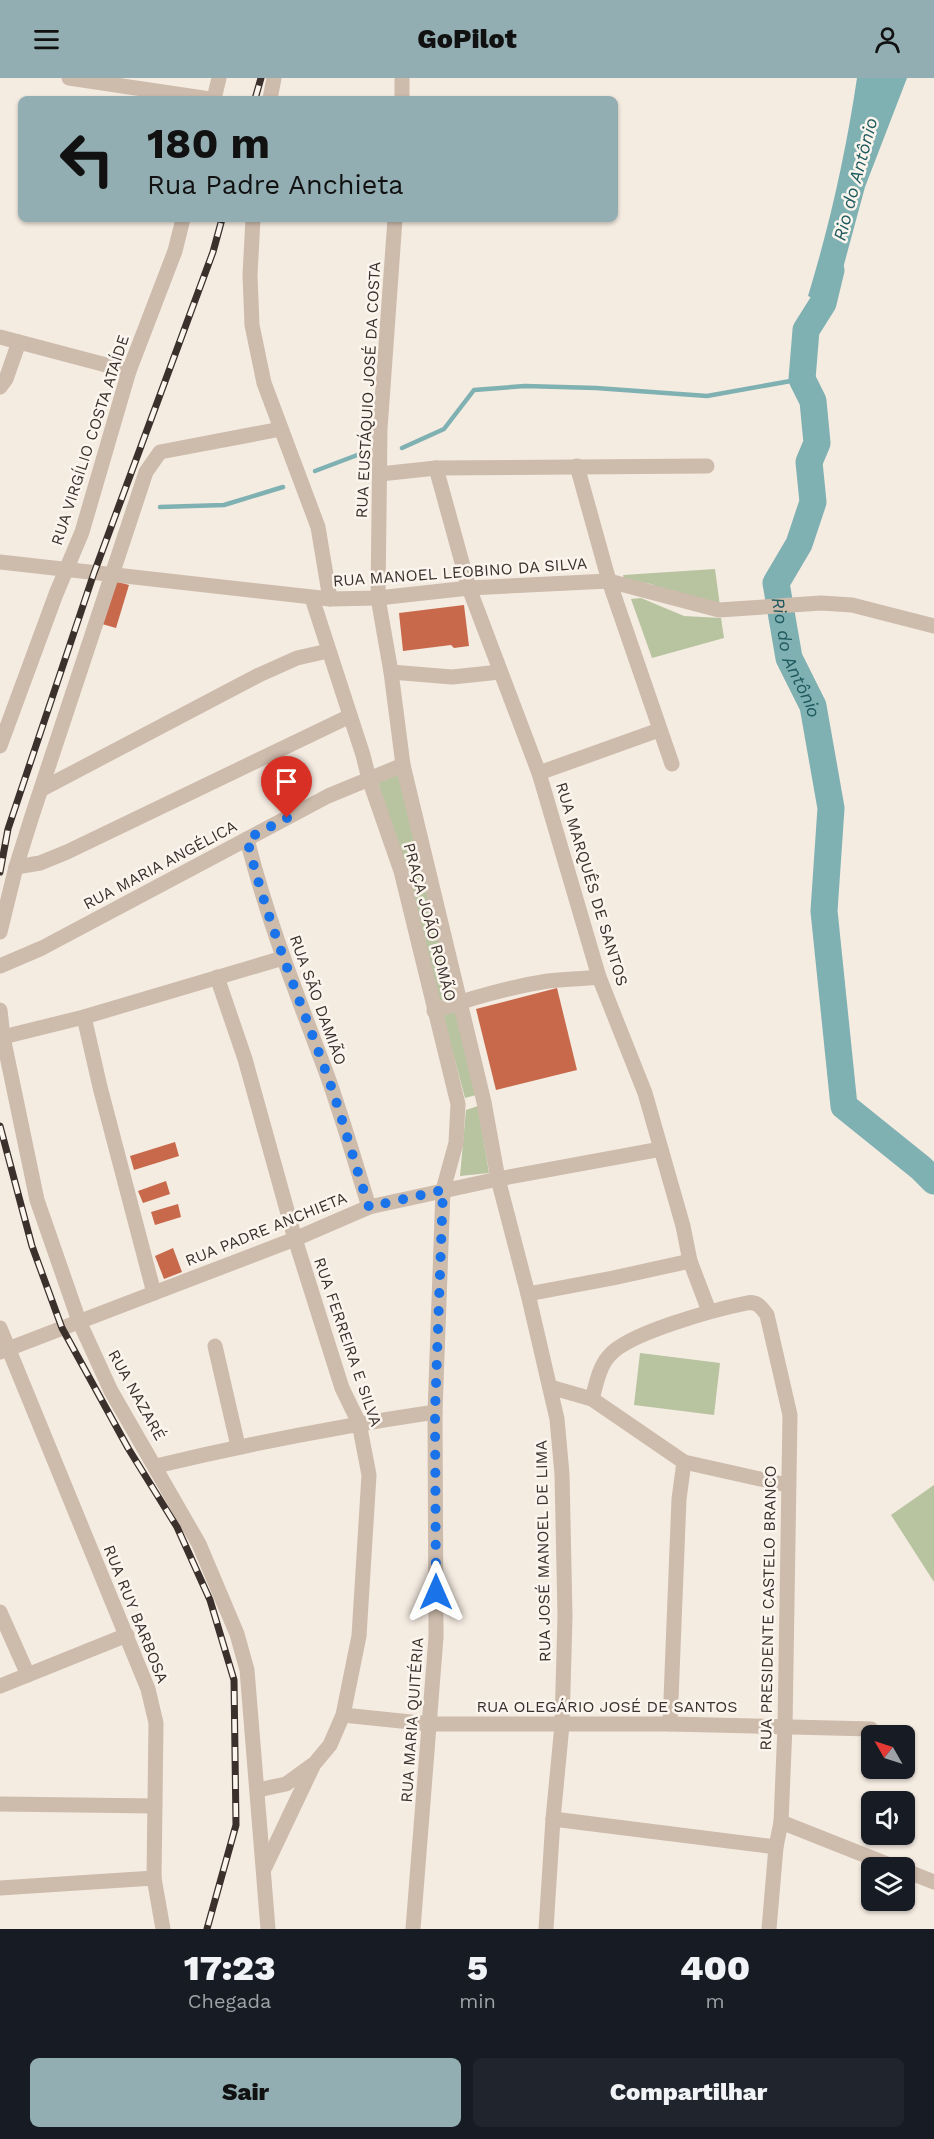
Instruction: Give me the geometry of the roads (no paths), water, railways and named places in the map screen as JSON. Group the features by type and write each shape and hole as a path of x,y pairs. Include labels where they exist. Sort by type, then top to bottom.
{"street":[{"path":"69,78 192,96"},
{"path":"213,96 219,78"},
{"path":"271,96 274,78"},
{"path":"402,78 402,96"},
{"name":"RUA VIRGÍLIO COSTA ATAÍDE","path":"65,571 82,532 129,371 175,251 182,222"},
{"path":"253,222 250,275 252,325 264,383 318,527 330,599"},
{"name":"RUA EUSTÁQUIO JOSÉ DA COSTA","path":"378,598 380,429 395,222"},
{"path":"0,337 129,371"},
{"path":"0,387 6,379 19,342"},
{"path":"0,932 15,867 146,472 160,452 281,429"},
{"path":"577,466 609,581 672,764"},
{"path":"380,474 436,468 707,466"},
{"name":"RUA MARQUÊS DE SANTOS","path":"436,468 469,588 539,773 599,978 645,1093 684,1226 690,1262 709,1311"},
{"name":"RUA MANOEL LEOBINO DA SILVA","path":"0,562 330,599 378,598 469,588 609,581 719,610 821,603 852,605 934,626"},
{"path":"2,738 65,571"},
{"name":"PRAÇA JOÃO ROMÃO","path":"312,598 369,779 401,871 458,1104 456,1143 443,1190"},
{"name":"PRAÇA JOÃO ROMÃO","path":"378,598 391,672 403,765 484,1102 498,1179"},
{"path":"42,789 259,675 297,658 328,651"},
{"path":"391,672 452,677 500,672"},
{"path":"15,867 40,863 67,852 350,716"},
{"path":"539,773 659,730"},
{"name":"RUA MARIA ANGÉLICA","path":"0,966 42,948 328,796 403,765"},
{"name":"RUA SÃO DAMIÃO","path":"247,839 256,878 327,1075 369,1207"},
{"path":"401,871 427,867"},
{"path":"3,1036 84,1017 283,958"},
{"name":"RUA FERREIRA E SILVA","path":"217,977 245,1059 295,1239 342,1388 359,1423 369,1475 360,1636 343,1714 330,1745 315,1763 286,1784 258,1790"},
{"path":"434,1011 460,1002 549,981 599,978"},
{"name":"RUA NAZARÉ","path":"0,1010 3,1036 37,1200 79,1321 111,1391 200,1544 237,1634 247,1670 268,1929"},
{"path":"84,1017 154,1293"},
{"path":"458,1104 484,1102"},
{"name":"RUA PADRE ANCHIETA","path":"4,1350 295,1239 369,1207 498,1179 661,1149"},
{"name":"RUA JOSÉ MANOEL DE LIMA","path":"498,1179 557,1419 562,1474 565,1616 562,1725 553,1819 549,1929"},
{"name":"RUA MARIA QUITÉRIA","path":"413,1929 436,1637 435,1412 443,1190"},
{"path":"528,1294 690,1262"},
{"name":"RUA PRESIDENTE CASTELO BRANCO","path":"709,1311 752,1302 760,1305 767,1315 790,1415 787,1485 785,1726 781,1822 776,1847 770,1929"},
{"path":"592,1399 600,1371 608,1356 623,1344 709,1311"},
{"name":"RUA RUY BARBOSA","path":"0,1328 4,1350 148,1689 156,1723 154,1878 163,1929"},
{"path":"215,1346 237,1446"},
{"path":"550,1387 592,1399 684,1462 787,1485"},
{"path":"156,1466 237,1446 359,1423 435,1412"},
{"path":"670,1724 679,1499 684,1462"},
{"path":"0,1612 28,1675"},
{"path":"0,1686 126,1635"},
{"name":"RUA OLEGÁRIO JOSÉ DE SANTOS","path":"343,1714 430,1724 670,1724 861,1729"},
{"path":"264,1869 315,1763"},
{"path":"0,1804 155,1806"},
{"path":"553,1819 776,1847"},
{"path":"781,1822 869,1857"},
{"path":"915,1874 934,1882"},
{"path":"0,1888 154,1878"}],"water":[{"name":"Rio do Antônio","path":"857,78 907,78 865,187 833,305 808,296 837,188"}],"waterway":[{"name":"Rio do Antônio","path":"831,270 823,303 806,330 802,379 813,401 817,443 809,462 813,502 799,544 776,583 789,658 813,706 831,808 824,911 844,1106 934,1181"},
{"path":"402,448 444,429 474,390 525,386 596,388 707,396 802,379"},
{"path":"315,471 360,454"},
{"path":"160,507 224,505 283,487"}],"railway":[{"path":"256,96 261,78"},
{"path":"0,872 8,829 94,573 213,252 221,222"},
{"path":"0,1126 32,1246 62,1328 128,1448 177,1527 210,1600 234,1680 236,1825 207,1929"}]}
